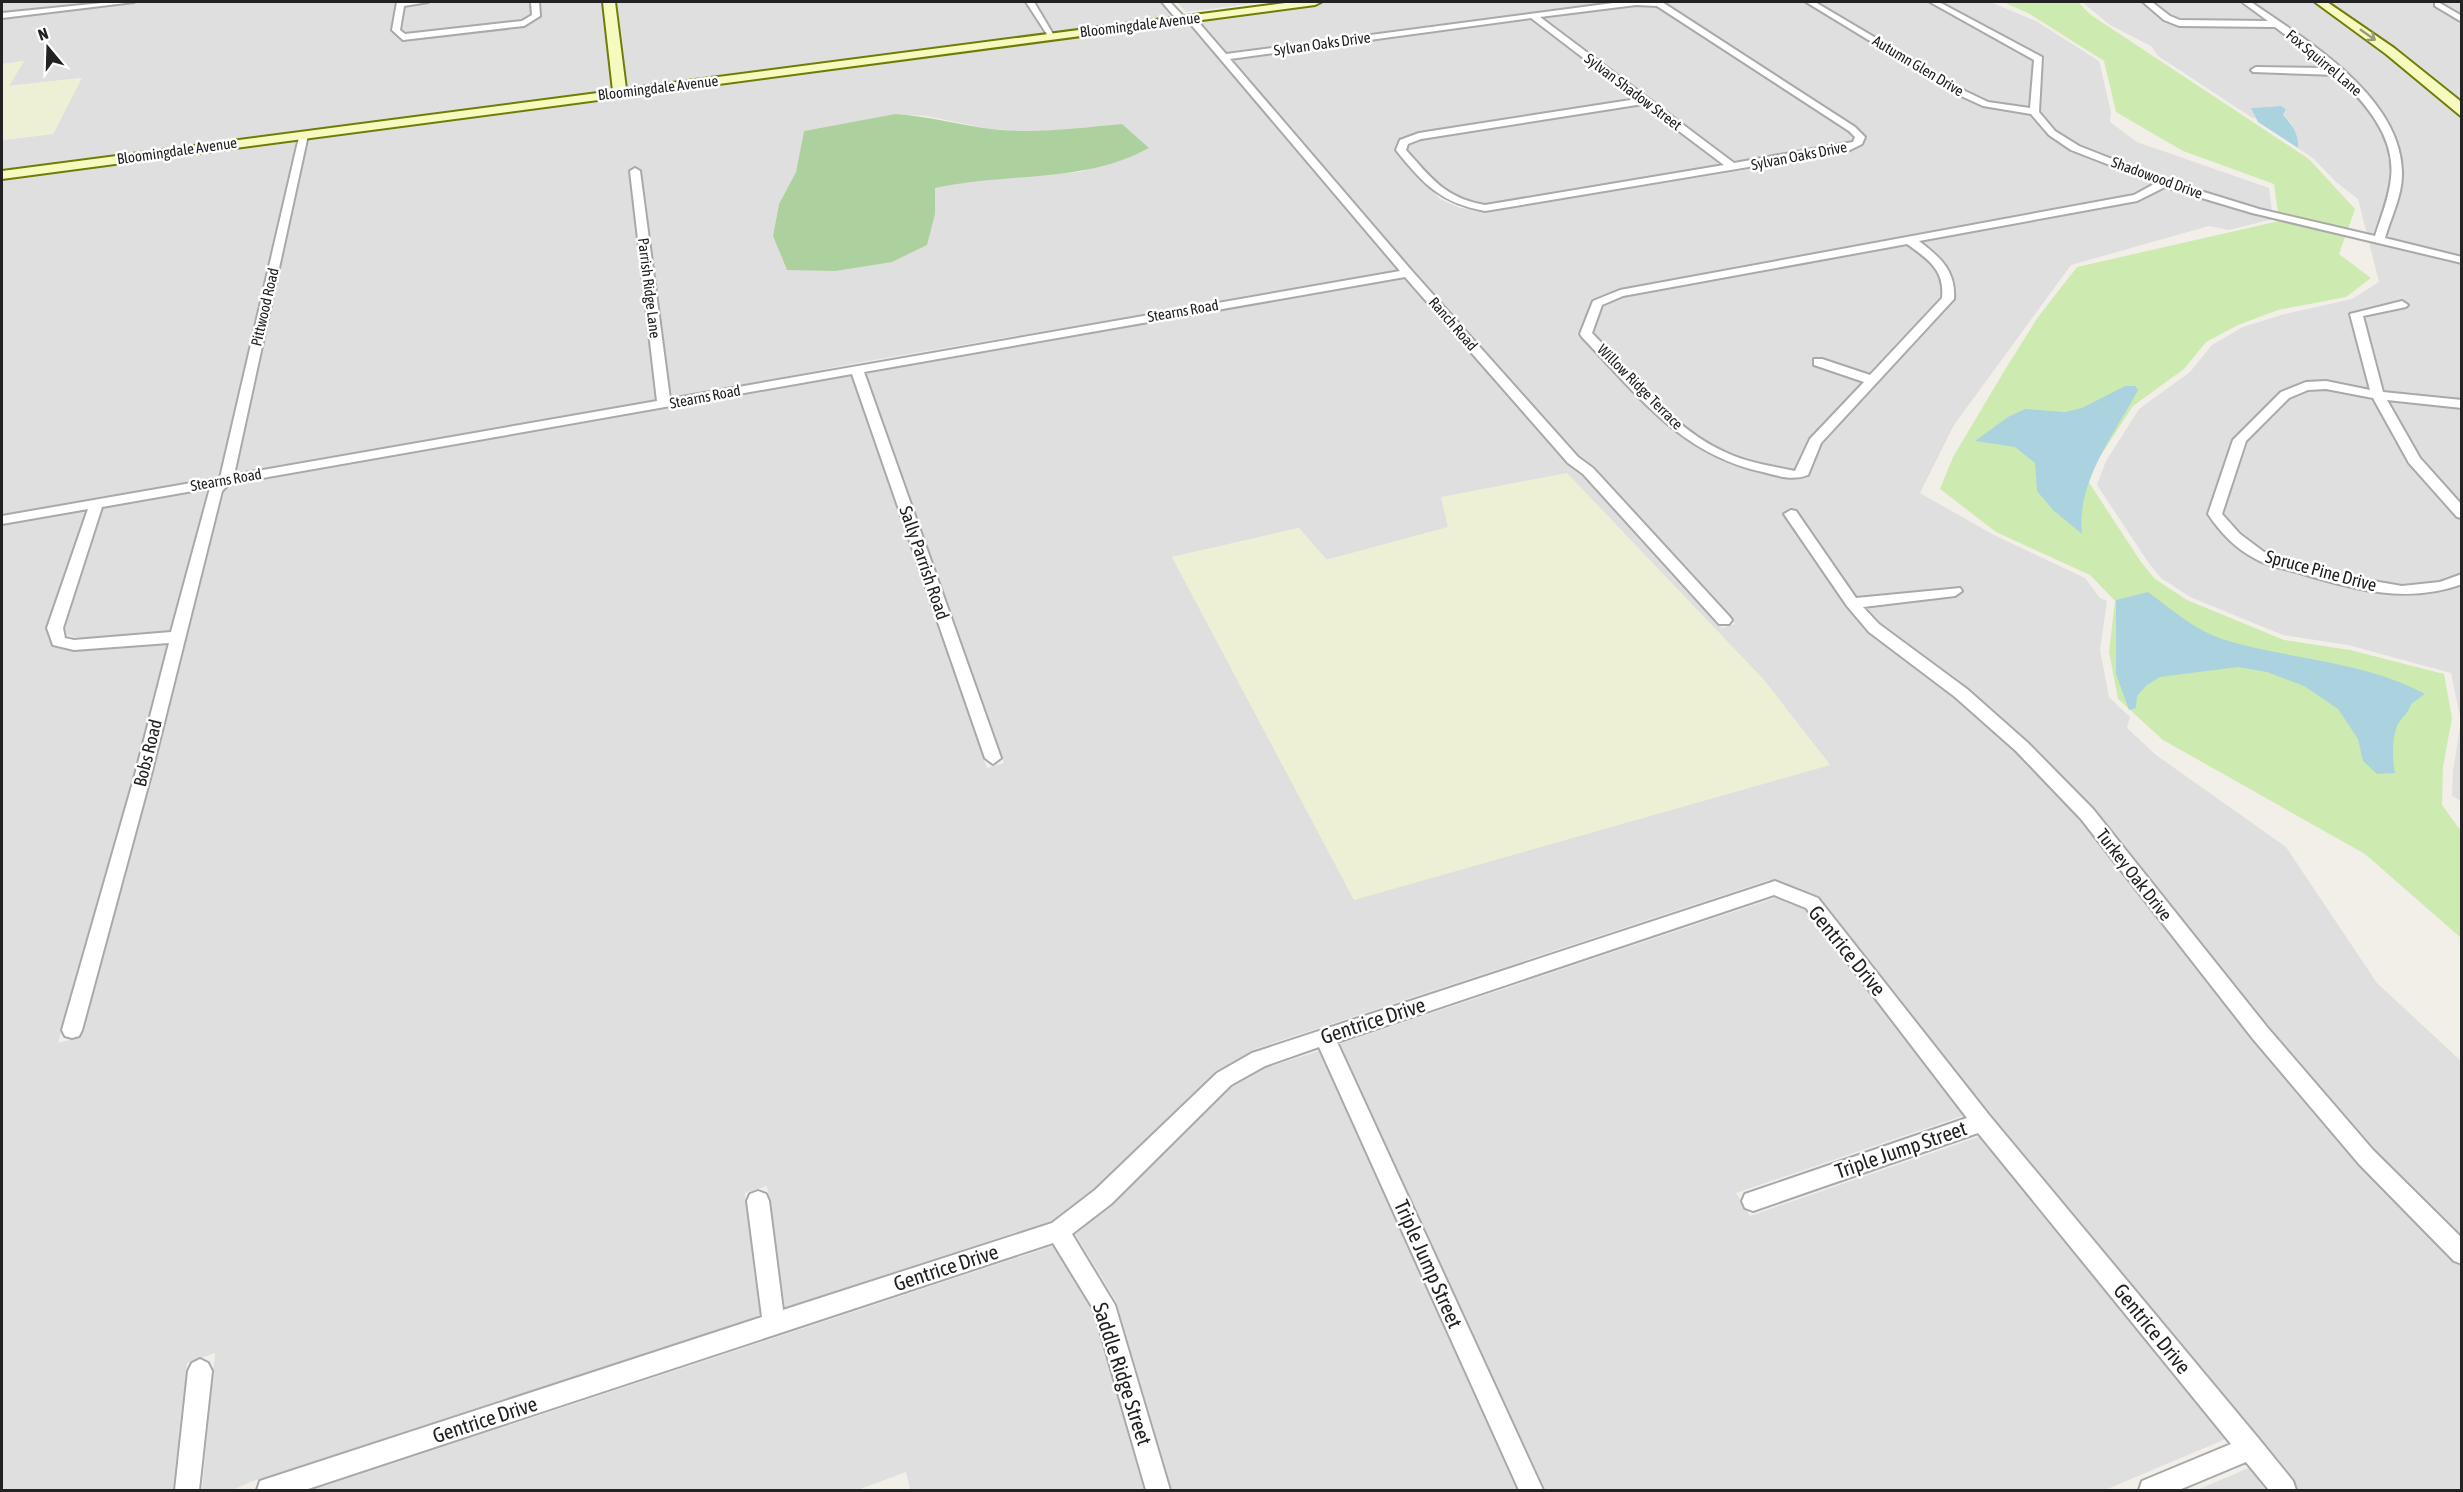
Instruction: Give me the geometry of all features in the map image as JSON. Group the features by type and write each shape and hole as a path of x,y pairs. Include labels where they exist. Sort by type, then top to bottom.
{"street":[{"path":"2,15 130,2"},
{"path":"424,2 401,3 396,30 403,37 524,23 536,15 535,2"},
{"path":"609,2 620,92"},
{"path":"1030,2 1053,37"},
{"name":"Ranch Road","path":"1166,2 1186,19 1222,57 1408,273 1574,460 1600,485 1724,620"},
{"name":"Bloomingdale Avenue","path":"2,175 1315,2"},
{"name":"Sylvan Oaks Drive","path":"1222,57 1636,2 1659,4 1860,136 1857,144 1850,147 1485,208 1461,205 1445,198 1401,150 1404,142 1419,136 1642,101"},
{"name":"Autumn Glen Drive","path":"1810,2 1962,93 1986,104 2034,112"},
{"path":"1934,2 2038,59 2034,112"},
{"path":"2147,2 2167,18 2179,22 2275,24"},
{"name":"Fox Squirrel Lane","path":"2246,2 2337,71 2352,84 2379,116 2396,159 2396,181 2379,241"},
{"path":"2320,2 2390,51 2459,106"},
{"path":"2338,2 2402,43"},
{"path":"2438,4 2462,20"},
{"name":"Sylvan Shadow Street","path":"1532,15 1642,101 1734,168"},
{"path":"2256,70 2337,71"},
{"name":"Shadowood Drive","path":"2034,112 2052,133 2075,148 2164,183 2256,211 2462,260"},
{"name":"Pittwood Road","path":"226,480 303,135"},
{"name":"Parrish Ridge Lane","path":"635,171 664,405"},
{"name":"Willow Ridge Terrace","path":"1908,239 1932,257 1947,274 1950,285 1948,299 1815,442 1803,472 1797,475 1754,467 1728,458 1691,437 1586,334 1597,303 1620,293 1908,239 2137,198 2164,183"},
{"name":"Stearns Road","path":"2,519 1408,273"},
{"path":"2402,305 2356,314 2378,395 2414,460 2462,514"},
{"path":"1818,362 1872,381"},
{"name":"Sally Parrish Road","path":"856,368 993,758"},
{"name":"Spruce Pine Drive","path":"2462,404 2378,395 2326,385 2306,386 2285,395 2240,440 2216,514 2227,532 2261,556 2362,586 2412,591 2447,586 2462,579"},
{"name":"Bobs Road","path":"72,1030 143,775 215,490 226,480"},
{"path":"97,502 55,628 58,641 74,645 178,637"},
{"name":"Turkey Oak Drive","path":"1791,514 1852,603 1874,628 1961,693 2022,747 2086,814 2260,1033 2367,1157 2462,1254"},
{"path":"1852,603 1955,591"},
{"name":"Gentrice Drive","path":"269,1491 1058,1231 1103,1197 1224,1079 1259,1059 1775,888 1812,903 1982,1122 2284,1491"},
{"name":"Triple Jump Street","path":"1324,1038 1531,1491"},
{"name":"Triple Jump Street","path":"1753,1201 1982,1122"},
{"path":"758,1201 774,1325"},
{"name":"Saddle Ridge Street","path":"1058,1231 1104,1305 1158,1491"},
{"path":"187,1491 200,1371"},
{"path":"2151,1491 2250,1448"}],"shaded area":[{"path":"2,2 115,2 2,14"},
{"path":"146,2 605,2 614,91 2,172 2,140 53,134 81,78 9,86 23,62 2,64 2,17"},
{"path":"614,2 1025,2 1047,35 625,90"},
{"path":"1034,2 1161,2 1176,19 1056,34"},
{"path":"1177,2 1265,2 1186,12"},
{"path":"1326,2 1621,2 1225,55 1197,20"},
{"path":"1651,2 1990,2 2036,21 2099,61 2111,112 2110,122 2137,142 2269,188 2273,219 2229,230 2209,226 2071,265 1954,425 1920,493 1994,535 2085,578 2100,598 2107,601 2100,650 2109,697 2130,717 2127,728 2156,755 2286,847 2377,983 2461,1061 2461,1490 2298,1490 1991,1119 1820,900 1777,881 1769,880 1255,1049 1216,1071 1095,1188 1053,1220 785,1308 767,1186 745,1193 760,1317 250,1482 233,1490 202,1490 215,1353 187,1363 173,1490 2,1490 2,524 87,509 46,630 52,647 71,651 168,644 58,1043 81,1037 153,773 223,489 230,483 672,407 851,373 987,768 1004,763 864,370 1405,277 1568,463 1582,473 1722,628 1735,624 1594,470 1579,458 1228,59 1531,18 1635,100 1417,134 1398,141 1396,151 1440,199 1460,208 1488,211 1733,172 1854,150 1863,145 1865,138 1857,128 1663,4","holes":["1567,474 1763,679 1830,765 1248,699 1172,557 1299,528 1326,560 1449,527 1441,498"]},
{"path":"2082,2 2461,2 2461,721 2451,673 2348,645 2283,635 2190,597 2161,578 2097,485 2106,461 2139,409 2190,372 2212,345 2243,327 2281,315 2352,299 2379,282 2358,199 2336,182 2314,159 2298,148 2291,123 2283,115 2286,109 2281,106 2251,108 2257,119 2251,117 2158,56 2151,46 2110,25"},
{"path":"1637,4 1657,6 1847,129 1854,136 1851,142 1735,165 1539,16"},
{"path":"1188,21 1399,271 862,362 671,399 640,168 629,169 656,402 235,473 308,136","holes":["895,114 926,116 990,129 1050,133 1087,127 1149,148 1138,154 1080,172 969,180 935,188 935,214 787,270 773,236 779,204 796,172 804,131"]},
{"path":"1641,104 1726,166 1483,205 1449,196 1407,150 1409,144 1423,139"},
{"path":"297,138 219,476 2,515 2,177"},
{"path":"210,487 207,491 171,632 79,638 67,635 64,626 104,506"},
{"path":"2461,721 2461,801 2452,796 2453,771"},
{"path":"1778,897 1806,908 1965,1115 1736,1193 1750,1216 1981,1136 2228,1438 2105,1490 1545,1490 1339,1044"},
{"path":"1319,1051 1517,1490 1172,1490 1116,1301 1075,1234 1111,1205 1232,1087 1265,1068"},
{"path":"1053,1246 1093,1311 1144,1490 910,1490 906,1472 858,1490 313,1490"},
{"path":"2251,1467 2270,1490 2197,1490"}],"green space":[{"path":"2003,2 2078,2 2091,15 2309,159 2355,209 2339,254 2371,278 2346,297 2278,310 2238,325 2206,342 2184,369 2133,406 2086,478 2141,562 2155,579 2187,600 2284,640 2350,650 2444,674 2452,718 2443,767 2442,805 2461,831 2461,938 2365,854 2163,740 2118,699 2109,652 2115,601 2090,575 1996,532 1940,489 1953,457 2006,368 2038,317 2077,267 2279,221 2274,184 2183,151 2116,112 2104,61 2028,13"},
{"path":"24,61 9,86 82,78 53,134 2,140 2,64"},
{"path":"895,114 979,127 1025,131 1122,124 1149,148 1098,167 1044,176 989,180 935,188 935,214 927,245 892,262 835,271 787,270 773,236 779,204 796,172 804,131"},
{"path":"1567,473 1763,679 1830,765 1354,900 1172,557 1299,528 1327,560 1448,527 1441,497"}],"water":[{"path":"2281,106 2286,109 2283,115 2296,134 2298,148 2258,122 2251,108"},
{"path":"2125,386 2135,386 2138,390 2091,477 2082,514 2082,534 2053,510 2037,491 2035,463 2015,447 1975,441 2008,417 2025,409 2065,412 2082,408"},
{"path":"2148,592 2193,625 2222,639 2351,667 2401,683 2425,694 2411,704 2396,729 2393,749 2395,773 2377,774 2363,761 2358,739 2338,709 2304,686 2267,672 2238,667 2160,677 2147,685 2137,696 2136,708 2129,710 2116,674 2116,600"}]}
